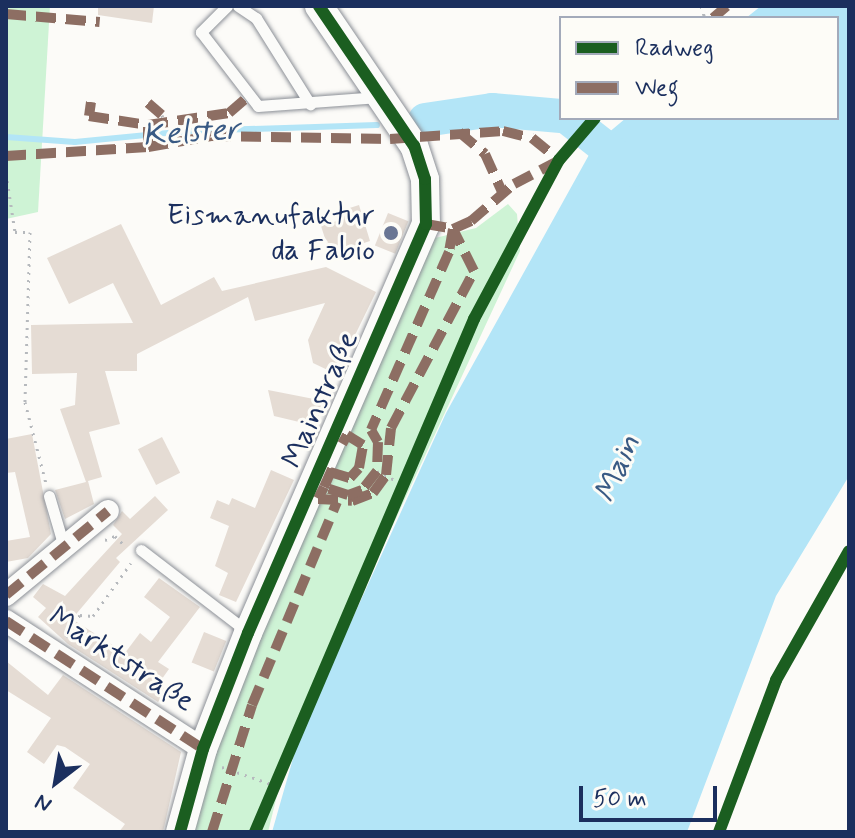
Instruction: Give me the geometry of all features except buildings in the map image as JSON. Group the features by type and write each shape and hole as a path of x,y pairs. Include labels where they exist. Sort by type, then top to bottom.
{"street":[{"name":"Mainstraße","path":"180,832 203,749 248,633 426,224 425,179 414,146 319,6"},
{"path":"6,595 101,518"},
{"name":"Marktstraße","path":"6,621 203,749"}],"lane":[{"path":"227,6 201,32 246,98 258,106 379,97"},
{"path":"238,6 256,18 310,104"},
{"path":"49,496 64,548"},
{"path":"141,550 248,633"}],"path":[{"path":"6,173 15,232 30,232 25,402 49,496"},
{"path":"377,471 399,482"},
{"path":"101,518 107,543 115,536 130,551 141,550"},
{"path":"55,653 80,615 93,616 141,550"},
{"path":"228,773 274,785"}],"green space":[{"path":"6,6 50,6 38,212 6,219"},
{"path":"508,204 517,214 520,251 288,751 268,832 189,832 252,631 435,238 476,228"}],"water":[{"name":"Main","path":"761,6 849,6 849,476 776,596 687,832 272,832 300,734 446,413 595,144 624,120 839,120 839,16 748,16"}],"waterway":[{"name":"Kelster","path":"425,120 492,110 559,116"},
{"name":"Kelster","path":"571,120 634,170"},
{"name":"Kelster","path":"6,137 75,142 188,131 377,125"}],"marked path":[{"path":"715,16 727,6"},
{"path":"6,14 100,22"},
{"path":"148,147 148,125 229,113 246,98"},
{"path":"91,102 89,116 148,125"},
{"path":"148,103 162,115"},
{"path":"6,156 148,147 211,136 390,139 503,131 532,138 559,160"},
{"path":"459,132 485,154 503,194"},
{"path":"426,224 453,229 471,221 514,184 556,162"},
{"path":"324,487 318,499 352,501 373,493 386,475 391,428 474,271 453,229 449,252 371,430 378,442 377,471 362,490 348,495 324,487 332,469"},
{"path":"330,472 350,478 359,468 363,445 347,435 342,444"},
{"path":"212,832 252,705 337,502"},
{"path":"6,595 108,511"},
{"path":"6,621 203,749"}],"cycle path":[{"path":"180,832 203,749 248,633 426,224 425,179 414,146 319,6"},
{"path":"255,832 474,319 559,160 593,120"},
{"path":"719,832 776,680 849,551"}],"place":[{"name":"Eismanufaktur da Fabio","path":"391,233"}]}
